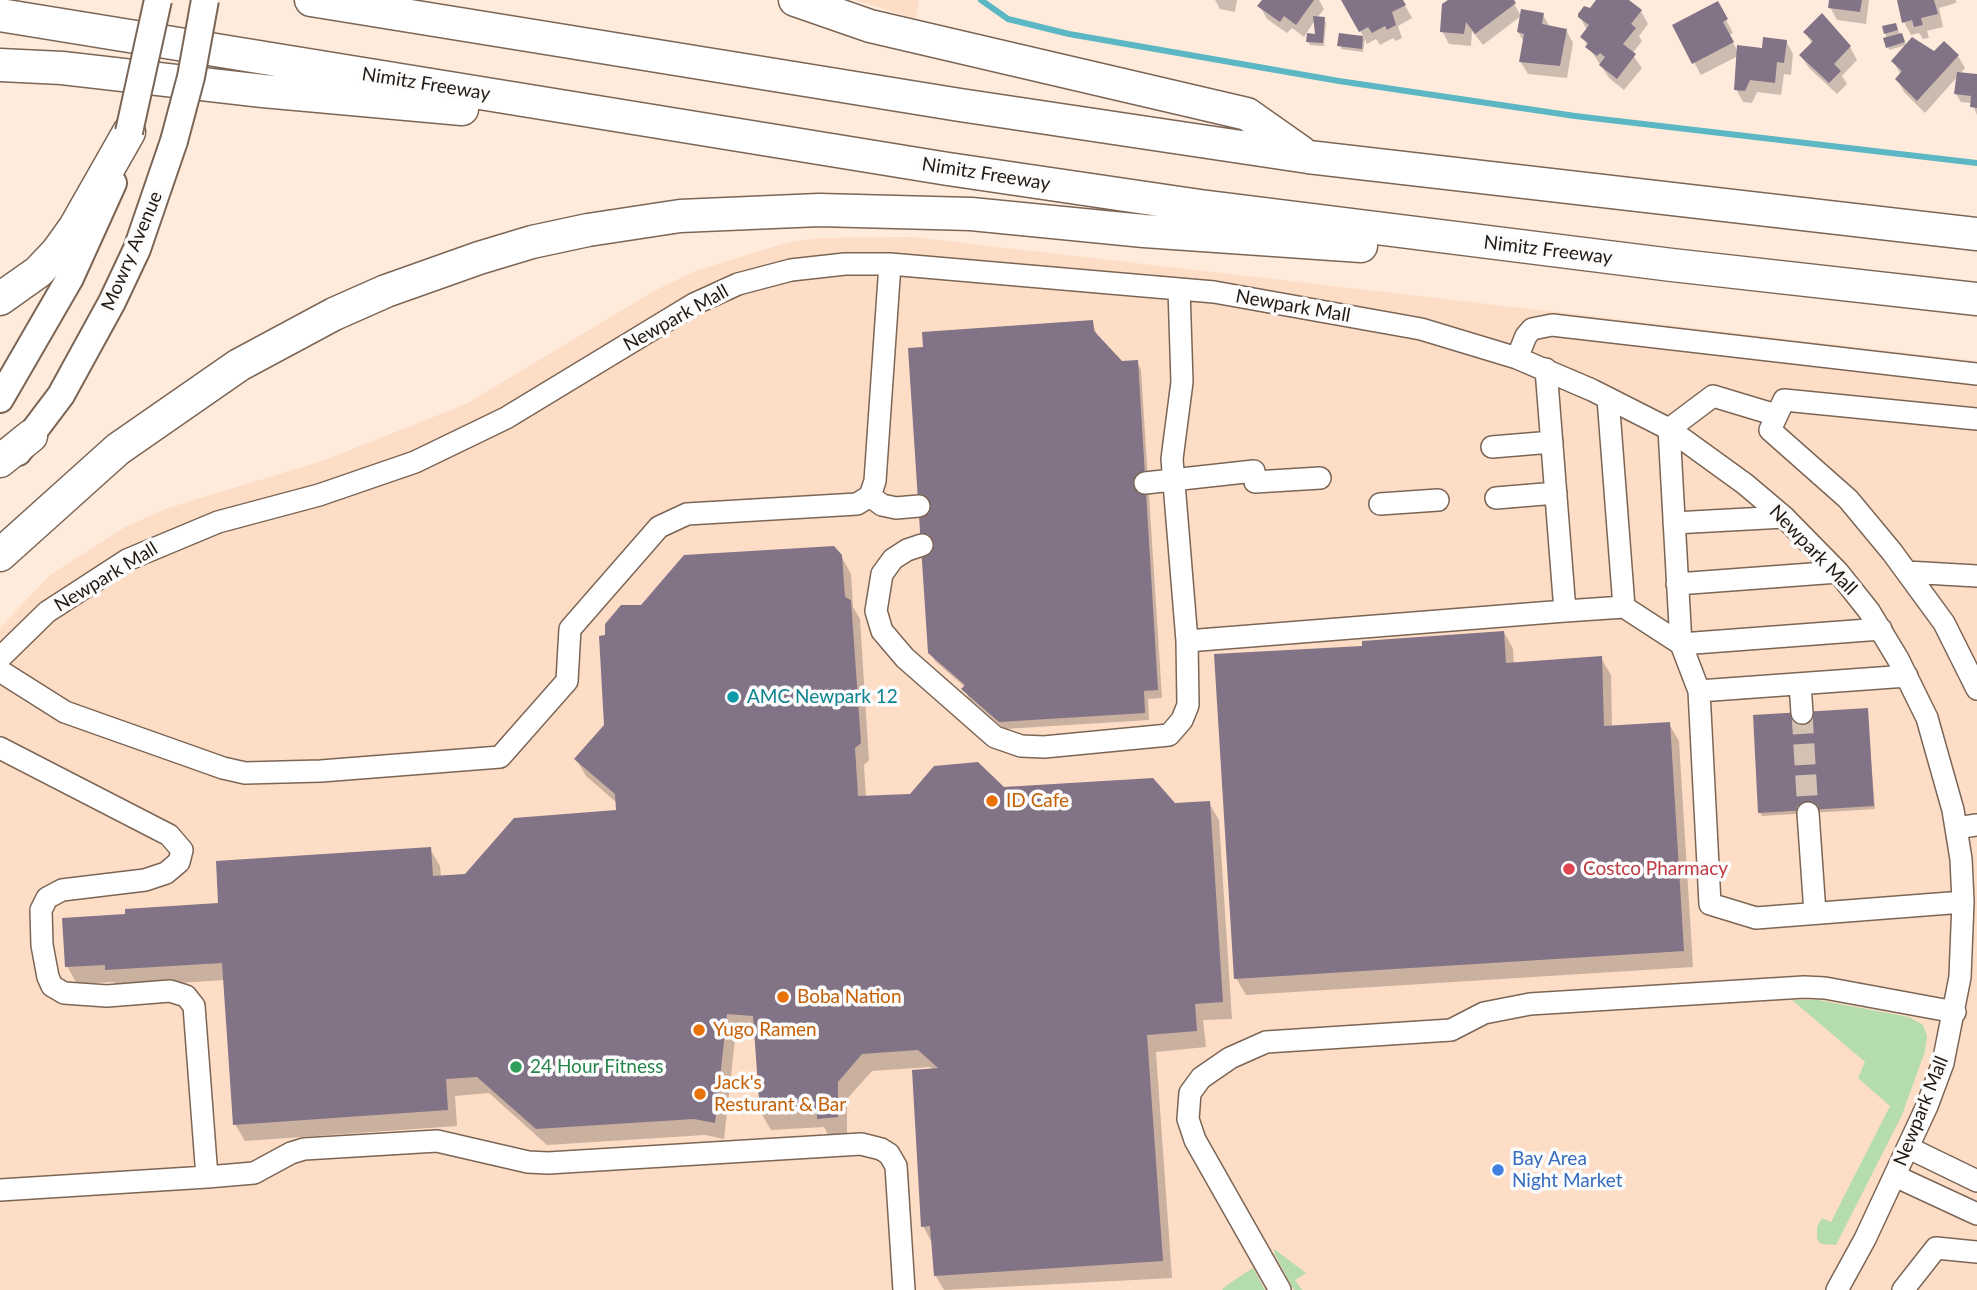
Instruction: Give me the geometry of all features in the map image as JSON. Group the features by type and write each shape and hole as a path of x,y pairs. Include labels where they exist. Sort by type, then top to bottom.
{"highway":[{"path":"311,0 960,105 1308,157 1977,234"},
{"path":"795,0 870,26 1247,114 1308,157"},
{"name":"Nimitz Freeway","path":"0,16 1200,206 1672,265 1977,299"},
{"path":"0,65 62,68 317,97 707,129"},
{"path":"0,299 38,272 57,252 129,132"},
{"path":"0,555 118,449 200,389 286,339 334,314 429,274 532,242 611,226 680,216 774,210 917,211 1198,236 1672,265"},
{"path":"0,461 31,436"}],"main road":[{"path":"0,399 46,325 94,230 129,132 158,0"},
{"name":"Mowry Avenue","path":"0,475 61,395 112,302 137,249 174,141 191,77 205,0"}],"street":[{"name":"Newpark Mall","path":"0,658 47,612 127,560 218,522 367,480 462,441 506,418 673,315 715,293 791,270 845,264 890,264 1179,289 1421,329 1517,358 1546,369 1669,429 1745,484 1784,517 1838,572 1881,629 1907,676 1927,718 1966,826 1960,977 1943,1063 1909,1148 1836,1290"},
{"path":"0,671 65,712 223,768 245,773 321,771 500,757 530,727 567,681 570,629 659,527 687,514 857,505 870,496 875,481 890,264"},
{"path":"922,545 893,559 882,574 876,611 882,631 905,658 978,724 1008,743 1044,747 1169,735 1182,720 1188,705 1187,641 1172,459 1182,382 1179,289"},
{"path":"1517,358 1525,336 1532,329 1552,325 1977,374"},
{"path":"1546,369 1565,611"},
{"path":"1776,415 1713,396 1669,429 1681,644 1699,691 1710,904 1756,918 1963,902"},
{"path":"1608,398 1623,607"},
{"path":"1977,419 1784,400 1770,430 1848,499 1907,572 1944,623 1977,689"},
{"path":"1492,447 1552,442"},
{"path":"1145,483 1255,477 1320,478"},
{"path":"1496,498 1556,494"},
{"path":"870,496 882,505 896,508 919,506"},
{"path":"1380,504 1438,500"},
{"path":"1674,523 1784,517"},
{"path":"1677,584 1838,572"},
{"path":"1907,572 1977,576"},
{"path":"1187,641 1623,607 1681,644 1881,629"},
{"path":"1699,691 1907,676"},
{"path":"1800,684 1802,713"},
{"path":"0,748 169,835 182,850 179,862 166,873 145,880 62,890 47,898 41,910 42,944 48,978 52,986 64,993 107,996 170,991 186,996 194,1006 207,1177"},
{"path":"1808,813 1815,913"},
{"path":"1280,1290 1195,1140 1188,1119 1190,1093 1201,1078 1230,1058 1266,1042 1451,1030 1504,1007 1530,1004 1804,987 1825,988 1955,1012"},
{"path":"0,1190 254,1173 304,1149 437,1141 528,1162 548,1163 861,1144 881,1149 889,1154 897,1166 904,1290"},
{"path":"1909,1148 1977,1181"},
{"path":"1895,1176 1977,1214"},
{"path":"1903,1290 1936,1248 1977,1252"}],"shaded area":[{"path":"854,0 919,0 916,19"},
{"path":"912,237 1977,361 1977,1290 0,1290 0,628 50,575 127,526 168,508 325,460 466,404 654,291 695,271 789,242 820,238"}],"green space":[{"path":"1792,1000 1818,1000 1909,1017 1923,1025 1927,1036 1925,1051 1902,1115 1836,1245 1821,1244 1817,1239 1817,1227 1822,1218 1831,1222 1890,1106 1858,1078 1865,1062"},
{"path":"1274,1249 1306,1273 1295,1280 1302,1290 1294,1290"},
{"path":"1253,1268 1265,1290 1222,1290 1227,1285"}],"building":[{"path":"1262,0 1314,0 1296,25 1284,16 1280,22 1257,6"},
{"path":"1341,0 1403,0 1406,5 1392,12 1396,25 1387,30 1385,26 1372,33 1368,27 1359,32"},
{"path":"1448,0 1514,0 1516,3 1475,34 1466,22 1464,34 1440,32 1442,4"},
{"path":"1596,0 1629,0 1642,10 1631,24 1636,28 1623,44 1636,54 1617,79 1599,65 1605,57 1600,53 1597,56 1585,47 1588,43 1580,37 1589,25 1578,17 1578,14 1584,6 1590,8"},
{"path":"1829,0 1862,0 1860,12 1828,8"},
{"path":"1897,0 1934,0 1938,14 1921,18 1923,25 1914,27 1912,20 1902,23"},
{"path":"1718,1 1728,19 1723,22 1734,42 1692,64 1672,25"},
{"path":"1521,9 1544,13 1542,24 1567,29 1560,66 1519,62 1524,34 1517,32"},
{"path":"1822,13 1851,46 1834,64 1841,71 1829,83 1799,55 1813,41 1803,32"},
{"path":"1313,16 1325,17 1323,43 1306,42 1307,33 1315,34"},
{"path":"1896,23 1898,30 1884,34 1882,26"},
{"path":"1339,33 1363,36 1362,49 1337,46"},
{"path":"1902,33 1905,42 1886,48 1883,38"},
{"path":"1763,37 1787,40 1784,63 1777,62 1775,83 1750,80 1745,91 1734,90 1737,45 1762,48"},
{"path":"1912,37 1934,51 1944,41 1959,55 1917,101 1895,79 1902,71 1891,61"},
{"path":"1957,72 1977,74 1977,108 1970,107 1971,96 1954,94"},
{"path":"1093,320 1094,331 1122,361 1138,360 1158,690 1144,691 1145,713 999,722 961,689 965,685 928,653 908,348 923,347 922,332"},
{"path":"834,546 842,555 845,597 851,600 861,743 855,748 858,796 910,794 934,766 978,762 1004,787 1153,778 1175,803 1210,801 1223,1002 1195,1004 1197,1031 1147,1035 1163,1261 934,1276 930,1226 921,1227 912,1070 938,1068 918,1050 862,1054 838,1082 838,1117 817,1119 817,1110 760,1114 753,1016 727,1014 715,1123 694,1119 536,1129 477,1077 446,1079 448,1110 233,1125 222,963 105,970 105,965 65,967 62,918 125,914 125,909 218,903 216,861 431,847 433,876 465,874 514,818 616,810 615,794 574,759 604,725 599,636 605,635 605,624 621,605 641,605 684,555"},
{"path":"1504,631 1506,663 1602,656 1604,726 1670,722 1684,951 1234,979 1214,654 1362,646 1362,641"},
{"path":"1868,708 1874,806 1758,813 1753,715"}],"waterway":[{"path":"981,0 1008,19 1069,34 1339,81 1575,116 1977,163"}],"tunnel":[{"path":"1802,713 1808,813"}],"place":[{"name":"AMC Newpark 12","path":"733,697"},
{"name":"ID Cafe","path":"992,801"},
{"name":"Costco Pharmacy","path":"1569,869"},
{"name":"Boba Nation","path":"783,997"},
{"name":"Yugo Ramen","path":"699,1030"},
{"name":"24 Hour Fitness","path":"516,1067"},
{"name":"Jack's Resturant & Bar","path":"700,1094"},
{"name":"Bay Area Night Market","path":"1498,1170"}]}
